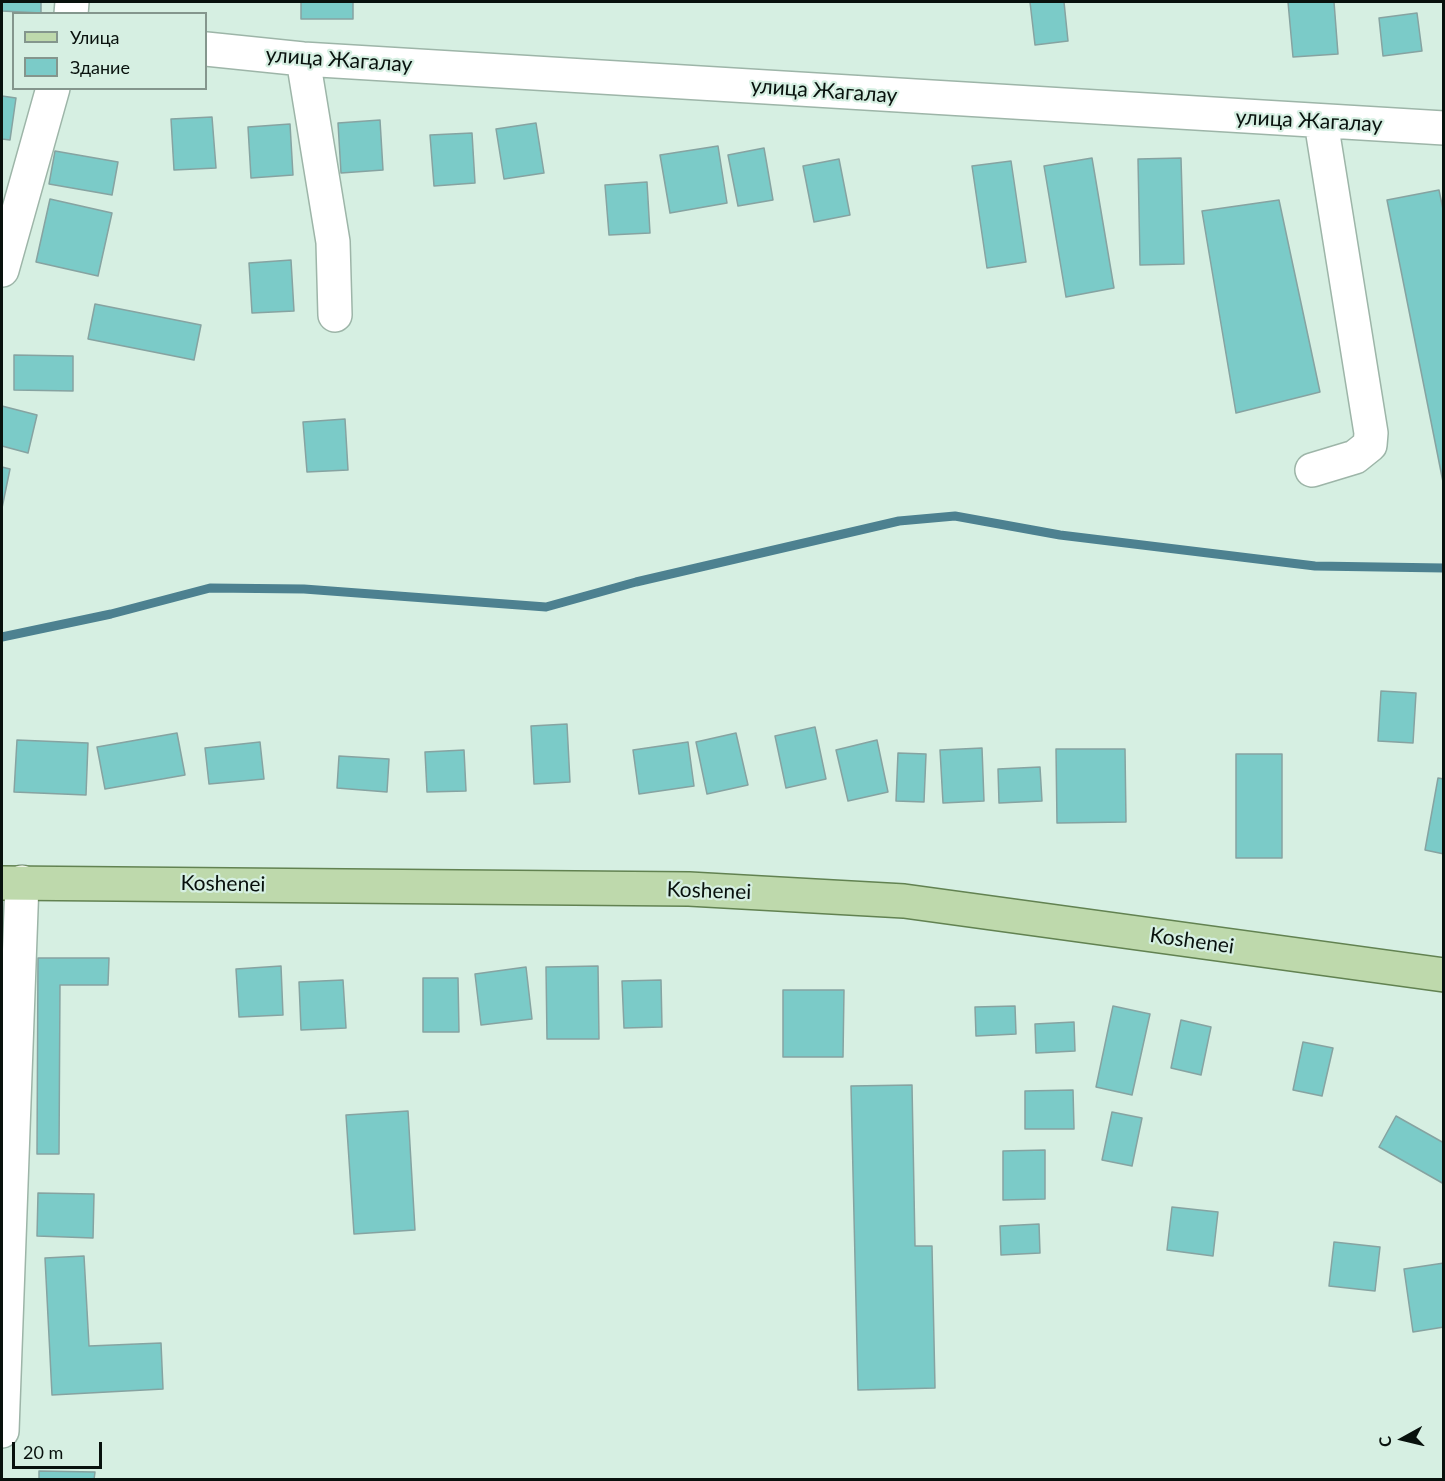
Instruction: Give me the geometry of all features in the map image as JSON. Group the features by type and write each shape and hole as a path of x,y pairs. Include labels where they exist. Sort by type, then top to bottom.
{"main road":[{"name":"Koshenei","path":"12,883 689,889 904,901 1411,972"},
{"path":"1411,972 1443,975"},
{"path":"1411,972 1443,980"}],"street":[{"name":"улица Жагалау","path":"207,49 303,59 1443,128"},
{"path":"303,59 333,242 335,315"},
{"path":"2,270 52,90"},
{"path":"1312,470 1355,457 1370,446 1371,433 1321,122"},
{"path":"2,1431 12,883"}],"building":[{"path":"2,2 41,2 41,12 2,11"},
{"path":"301,2 353,2 353,19 301,19"},
{"path":"1030,2 1064,2 1068,41 1035,45"},
{"path":"1288,2 1334,2 1338,54 1293,57"},
{"path":"1417,13 1422,51 1383,56 1379,18"},
{"path":"2,96 16,98 10,140 2,139"},
{"path":"212,117 216,168 174,170 171,119"},
{"path":"380,120 383,170 341,173 338,123"},
{"path":"536,123 544,173 504,179 496,129"},
{"path":"290,124 293,175 251,178 248,127"},
{"path":"472,133 475,183 434,186 430,135"},
{"path":"718,146 727,203 670,213 660,155"},
{"path":"764,148 773,200 738,206 728,155"},
{"path":"55,151 118,162 112,195 49,184"},
{"path":"1092,158 1114,288 1066,297 1044,166"},
{"path":"1181,158 1184,264 1140,265 1138,159"},
{"path":"839,159 850,215 814,222 803,166"},
{"path":"1011,161 1026,262 987,268 972,166"},
{"path":"647,182 650,233 609,235 605,185"},
{"path":"1439,190 1444,214 1444,487 1387,200"},
{"path":"50,199 112,213 98,276 36,262"},
{"path":"1279,200 1320,392 1236,413 1202,211"},
{"path":"291,260 294,311 252,313 249,263"},
{"path":"95,304 201,325 194,360 88,339"},
{"path":"14,355 73,356 73,391 14,390"},
{"path":"2,406 37,415 28,453 2,446"},
{"path":"345,419 348,470 307,472 303,422"},
{"path":"2,467 10,469 2,508"},
{"path":"1381,691 1416,693 1413,743 1378,741"},
{"path":"567,724 570,782 534,784 531,726"},
{"path":"815,727 826,779 786,788 775,736"},
{"path":"177,733 185,775 105,789 97,747"},
{"path":"736,733 748,785 707,794 696,742"},
{"path":"17,740 88,743 86,795 14,792"},
{"path":"877,740 888,792 848,801 836,750"},
{"path":"260,742 264,779 209,784 205,748"},
{"path":"688,742 694,786 639,794 633,750"},
{"path":"982,748 984,801 943,803 940,750"},
{"path":"1056,749 1125,749 1126,822 1057,823"},
{"path":"464,750 466,791 427,792 425,752"},
{"path":"898,753 926,754 924,802 896,801"},
{"path":"1236,754 1282,754 1282,858 1236,858"},
{"path":"339,756 389,759 387,792 337,788"},
{"path":"1040,767 1042,801 999,803 998,769"},
{"path":"1438,778 1444,779 1444,854 1425,850"},
{"path":"38,958 109,958 108,985 60,985 59,1154 37,1154"},
{"path":"281,966 283,1015 239,1017 236,969"},
{"path":"598,966 599,1039 547,1039 546,967"},
{"path":"526,967 532,1019 481,1025 475,974"},
{"path":"423,978 458,978 459,1032 423,1032"},
{"path":"343,980 346,1028 301,1030 299,982"},
{"path":"661,980 662,1027 624,1028 622,981"},
{"path":"783,990 844,990 843,1057 783,1057"},
{"path":"1015,1006 1016,1034 976,1036 975,1007"},
{"path":"1113,1006 1150,1014 1132,1095 1096,1087"},
{"path":"1181,1020 1211,1027 1201,1075 1171,1068"},
{"path":"1074,1022 1075,1051 1036,1053 1035,1024"},
{"path":"1303,1042 1333,1048 1322,1096 1293,1090"},
{"path":"912,1085 915,1246 932,1246 935,1388 858,1390 851,1086"},
{"path":"1073,1090 1074,1129 1025,1129 1025,1091"},
{"path":"408,1111 415,1230 354,1234 346,1115"},
{"path":"1112,1112 1142,1118 1132,1166 1102,1160"},
{"path":"1396,1116 1444,1143 1444,1184 1379,1147"},
{"path":"1045,1150 1045,1199 1003,1200 1003,1151"},
{"path":"38,1193 94,1194 93,1238 37,1236"},
{"path":"1172,1207 1218,1212 1213,1256 1167,1250"},
{"path":"1039,1224 1040,1253 1001,1255 1000,1226"},
{"path":"1334,1242 1380,1247 1375,1291 1329,1286"},
{"path":"84,1256 89,1346 161,1343 163,1389 52,1395 45,1258"},
{"path":"1444,1263 1444,1327 1413,1332 1404,1269"},
{"path":"39,1471 95,1472 94,1480 39,1480"}],"waterway":[{"path":"2,637 111,614 210,588 304,589 546,607 636,582 899,521 955,516 1060,535 1315,566 1444,568"}]}
